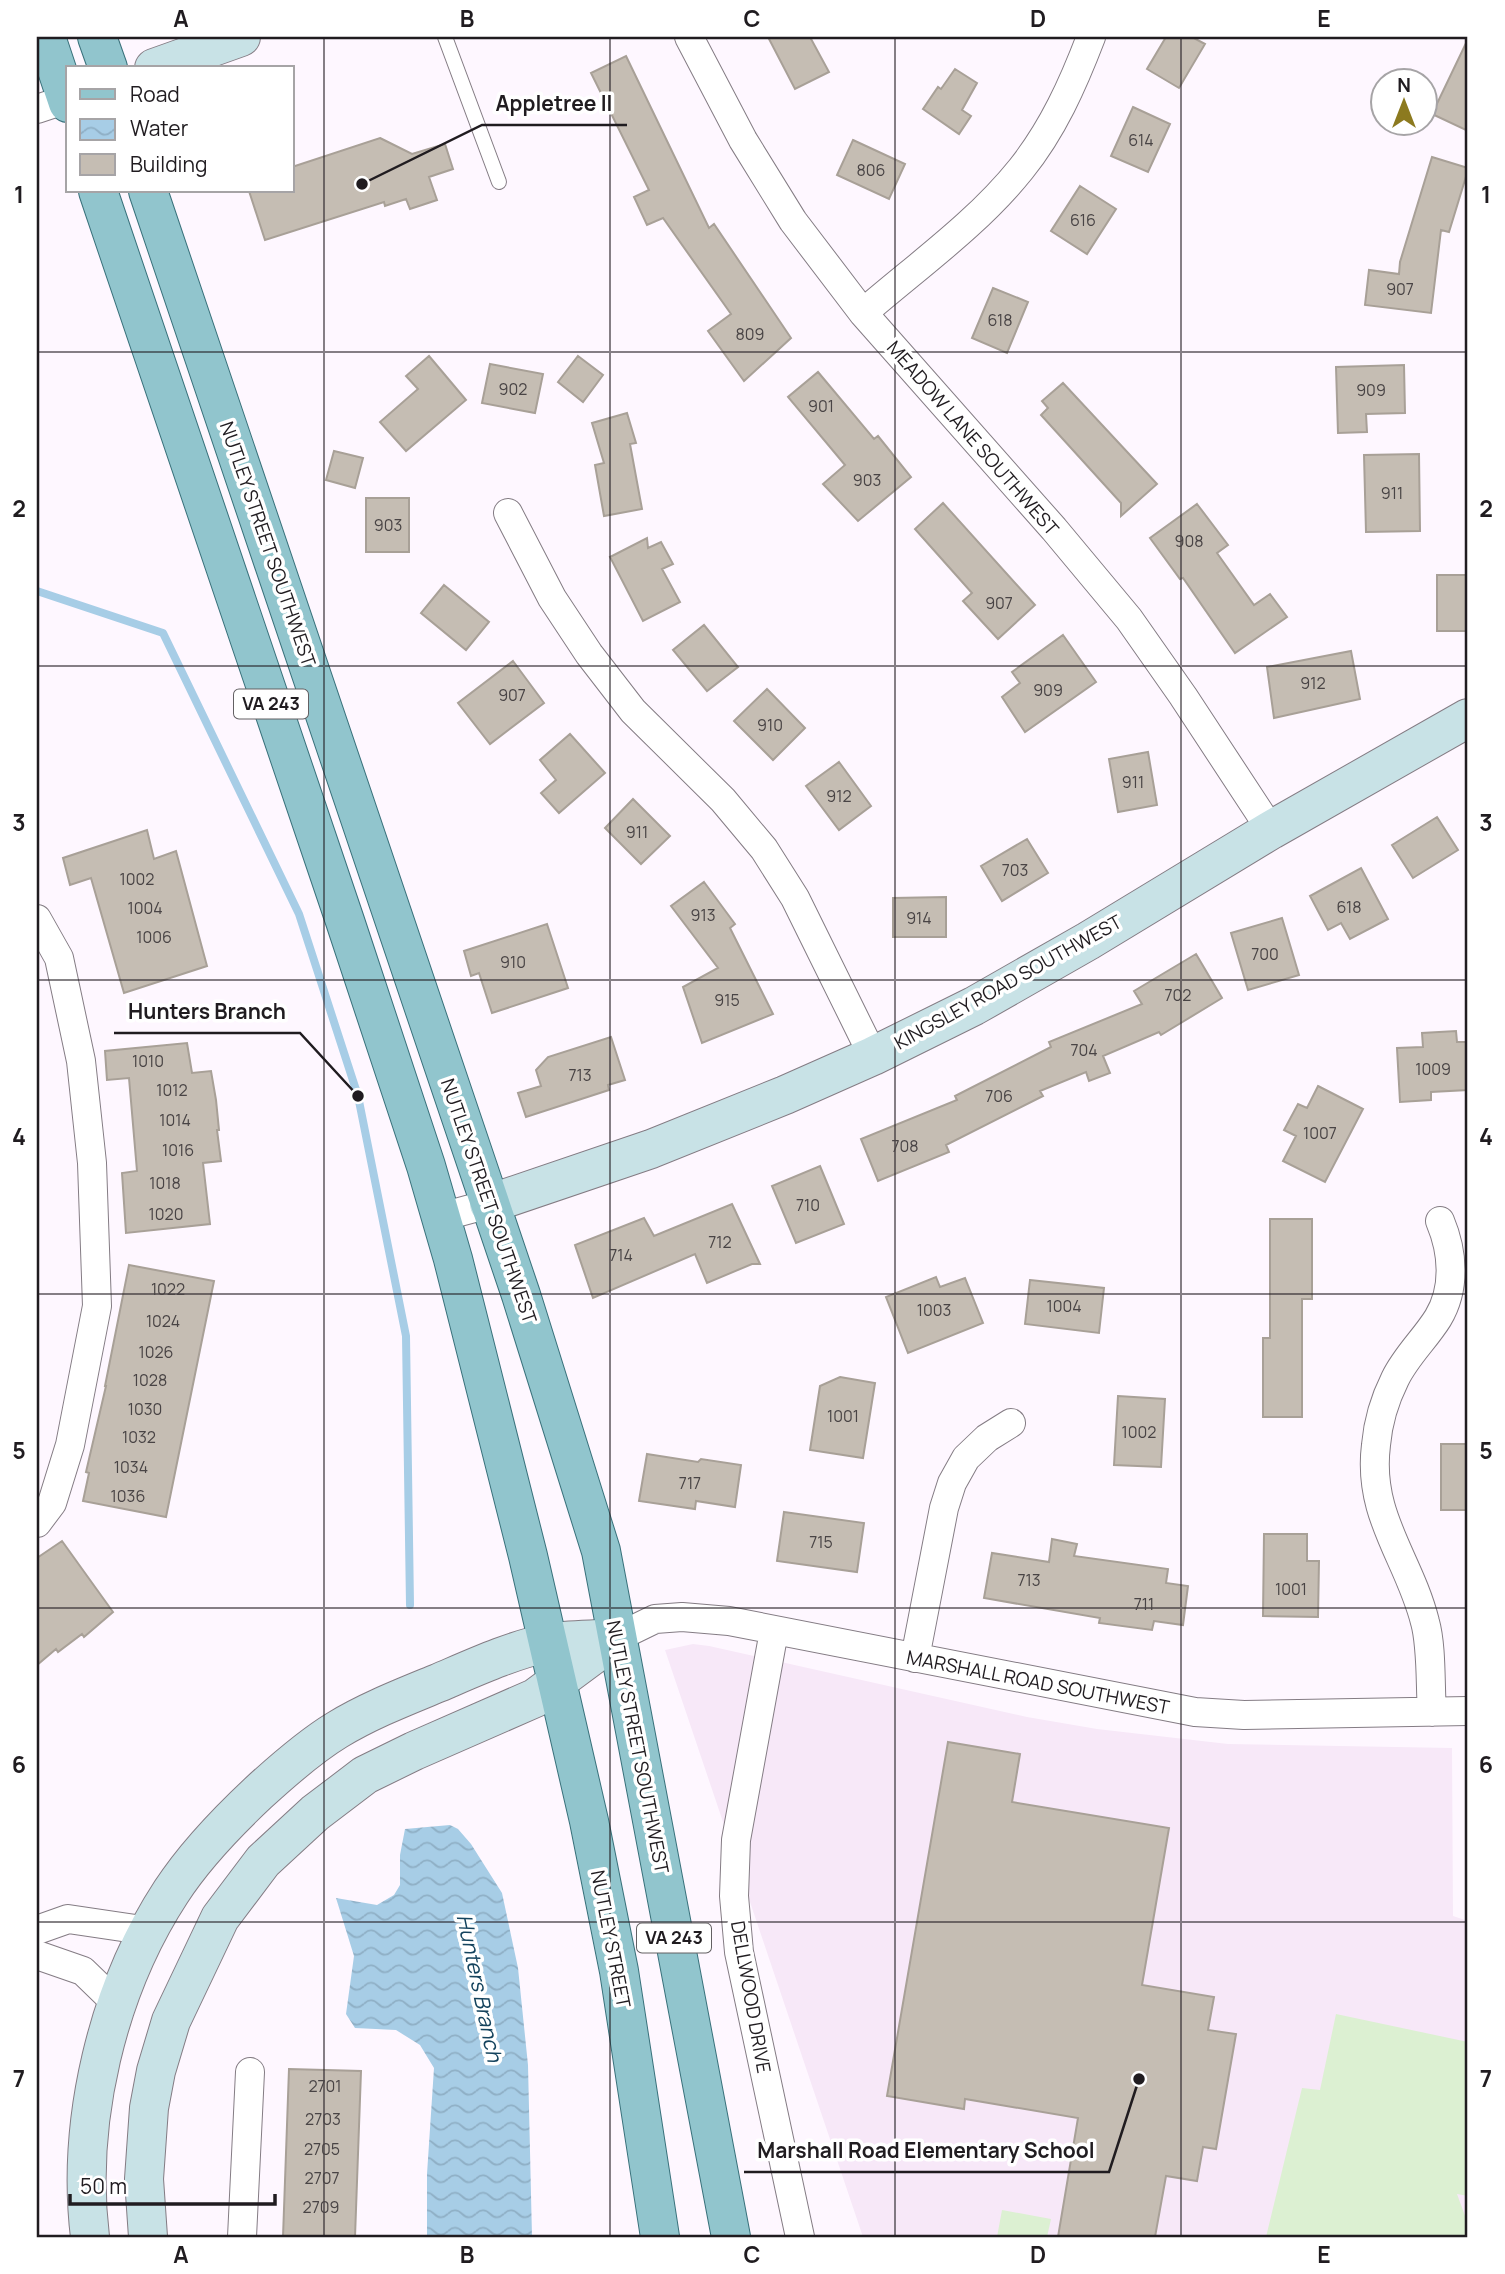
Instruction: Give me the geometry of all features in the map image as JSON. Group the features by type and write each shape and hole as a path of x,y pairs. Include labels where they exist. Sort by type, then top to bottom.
{"main road":[{"path":"46,37 60,103"},
{"path":"97,37 107,66"},
{"name":"VA 243","path":"98,192 426,1166 522,1530 547,1643"},
{"name":"NUTLEY STREET SOUTHWEST","path":"148,192 522,1295 601,1551 730,2237"},
{"name":"NUTLEY STREET","path":"547,1643 589,1821 619,1970 660,2237"}],"street":[{"path":"160,66 240,37"},
{"name":"MEADOW LANE SOUTHWEST","path":"690,37 743,140 793,221 863,313 1054,529 1129,619 1271,831"},
{"path":"863,313 986,208 1021,169 1049,129 1074,83 1091,37"},
{"path":"508,513 552,598 589,654 634,711 723,800 764,849 795,898 873,1056"},
{"name":"KINGSLEY ROAD SOUTHWEST","path":"441,1217 489,1204 651,1149 873,1056 974,1006 1468,718"},
{"path":"37,919 59,958 81,1061 92,1163 97,1306 70,1445 52,1503 37,1523"},
{"path":"1432,1712 1426,1625 1415,1590 1383,1521 1376,1485 1375,1447 1382,1412 1394,1379 1438,1317 1448,1291 1451,1264 1447,1237 1440,1221"},
{"path":"915,1658 944,1508 952,1483 967,1458 987,1438 1011,1423"},
{"name":"MARSHALL ROAD SOUTHWEST","path":"616,1638 655,1619 682,1617 729,1621 1195,1712 1244,1715 1468,1711"},
{"name":"DELLWOOD DRIVE","path":"774,1631 736,1840 734,1896 739,1952 800,2237"},
{"path":"90,2237 86,2176 89,2131 104,2052 117,2004 132,1965 171,1892 222,1827 279,1773 337,1730 393,1702 478,1666 547,1643 616,1638"},
{"path":"148,2237 145,2147 149,2108 156,2071 171,2021 220,1918 263,1861 315,1813 365,1775 535,1698 616,1638"},
{"path":"37,1930 68,1919 149,1931"},
{"path":"37,1955 83,1971 117,2004"},
{"path":"242,2237 250,2072"}],"lane":[{"path":"445,37 499,182"}],"shaded area":[{"path":"693,1644 1027,1717 1097,1729 1228,1744 1452,1748 1453,1916 1468,1921 1468,2237 863,2237 665,1650"}],"green space":[{"path":"1336,2014 1468,2042 1468,2196 1457,2194 1468,2224 1468,2237 1266,2237 1302,2088 1320,2090"},
{"path":"1002,2210 1051,2219 1047,2237 997,2237"}],"water":[{"path":"450,1825 458,1829 471,1844 502,1893 518,1968 528,2065 532,2237 427,2237 427,2174 434,2068 420,2045 396,2030 355,2028 346,2014 354,1956 336,1898 377,1905 394,1895 400,1885 400,1855 405,1829"}],"building":[{"path":"768,37 810,37 829,72 795,89"},
{"path":"1166,37 1192,37 1205,44 1179,88 1147,69"},
{"path":"1468,39 1468,131 1438,117 1438,102"},
{"path":"626,56 709,228 714,224 791,338 744,381 708,331 731,314 663,218 647,225 634,197 649,190 591,73"},
{"path":"955,69 977,83 962,110 971,116 959,134 923,109"},
{"path":"1133,107 1170,124 1148,172 1111,156"},
{"path":"380,138 412,154 445,144 453,169 429,177 437,200 410,209 406,199 385,206 384,202 265,240 249,192 294,192 294,166"},
{"path":"853,140 905,164 889,199 837,175"},
{"path":"1432,157 1468,170 1449,232 1441,230 1431,313 1365,305 1369,270 1399,274 1400,262"},
{"path":"1080,186 1116,209 1087,254 1051,231"},
{"path":"993,288 1028,302 1007,353 972,338"},
{"path":"429,356 466,400 406,451 380,422 418,389 406,376"},
{"path":"578,356 603,375 583,402 558,382"},
{"path":"490,364 543,374 535,413 482,403"},
{"path":"1404,365 1405,413 1366,414 1367,432 1338,433 1336,367"},
{"path":"818,372 874,439 878,436 911,477 858,521 823,484 845,465 788,397"},
{"path":"1063,383 1157,484 1121,516 1121,503 1041,415 1048,408 1042,401"},
{"path":"627,413 636,443 630,444 642,509 604,516 595,465 604,463 592,423"},
{"path":"334,451 363,458 355,488 326,480"},
{"path":"1419,454 1420,531 1366,532 1364,455"},
{"path":"366,498 409,498 409,552 366,552"},
{"path":"943,503 1035,605 998,639 963,601 972,593 915,529"},
{"path":"1197,504 1228,545 1217,553 1254,605 1270,594 1287,617 1235,653 1183,578 1180,579 1150,538"},
{"path":"647,538 648,548 661,542 673,564 662,569 680,602 643,621 610,557"},
{"path":"1437,575 1468,575 1468,631 1437,631"},
{"path":"444,585 489,622 466,650 421,613"},
{"path":"704,625 738,667 707,691 673,650"},
{"path":"1063,635 1096,682 1025,732 1002,697 1020,683 1012,672"},
{"path":"1351,651 1360,699 1274,718 1267,667"},
{"path":"513,661 544,703 490,744 458,703"},
{"path":"767,689 805,728 773,760 734,721"},
{"path":"570,734 605,773 559,813 541,793 556,780 540,760"},
{"path":"1148,752 1157,805 1118,812 1109,759"},
{"path":"839,762 871,806 839,830 806,786"},
{"path":"633,799 670,836 641,864 605,828"},
{"path":"1437,817 1458,850 1413,878 1392,845"},
{"path":"147,830 154,859 176,851 207,966 124,993 91,878 70,885 63,858"},
{"path":"1027,839 1048,873 1002,901 981,866"},
{"path":"1361,868 1388,919 1350,939 1341,923 1328,930 1310,896"},
{"path":"704,882 735,924 730,928 773,1014 702,1043 683,987 718,968 671,906"},
{"path":"946,897 946,937 893,937 893,898"},
{"path":"1282,918 1299,975 1248,990 1231,933"},
{"path":"547,924 568,988 492,1013 479,973 471,976 464,951"},
{"path":"1196,954 1222,998 1161,1035 1159,1032 1103,1056 1110,1073 1089,1081 1086,1072 1040,1091 1043,1096 946,1145 949,1152 878,1181 861,1139 957,1100 955,1096 1051,1047 1049,1042 1142,1004 1134,991"},
{"path":"1456,1031 1457,1042 1468,1042 1468,1090 1431,1092 1431,1100 1400,1102 1397,1048 1423,1047 1422,1033"},
{"path":"611,1037 625,1080 608,1085 609,1090 526,1117 518,1093 541,1086 536,1070 548,1057"},
{"path":"187,1043 192,1073 211,1071 216,1100 221,1161 203,1163 210,1224 126,1233 122,1173 137,1171 129,1078 107,1080 105,1051"},
{"path":"1318,1086 1363,1109 1325,1182 1283,1161 1296,1136 1284,1130 1298,1104 1307,1108"},
{"path":"820,1166 844,1224 796,1243 772,1186"},
{"path":"732,1204 760,1264 752,1264 707,1283 695,1254 593,1298 575,1245 644,1218 654,1236"},
{"path":"1270,1219 1312,1219 1312,1299 1302,1299 1302,1417 1263,1417 1263,1338 1270,1338"},
{"path":"129,1265 214,1281 166,1517 83,1501 89,1473 86,1472"},
{"path":"936,1277 940,1287 965,1278 983,1323 908,1353 886,1297"},
{"path":"1030,1280 1104,1288 1099,1333 1025,1324"},
{"path":"840,1377 875,1383 863,1458 810,1450 820,1386"},
{"path":"1118,1396 1165,1399 1161,1467 1114,1465"},
{"path":"1441,1444 1468,1444 1468,1510 1441,1510"},
{"path":"647,1454 741,1465 735,1507 696,1501 695,1509 639,1501"},
{"path":"784,1512 864,1523 857,1572 777,1561"},
{"path":"1264,1534 1307,1534 1307,1561 1319,1561 1318,1617 1263,1616"},
{"path":"1052,1539 1077,1544 1074,1556 1168,1569 1166,1583 1188,1586 1183,1625 1154,1621 1152,1630 1099,1623 1100,1618 984,1598 992,1553 1049,1562"},
{"path":"62,1541 113,1612 84,1637 82,1634 58,1652 56,1649 37,1665 37,1558"},
{"path":"948,1742 1020,1754 1012,1802 1169,1828 1142,1985 1214,1997 1208,2030 1236,2034 1216,2149 1203,2147 1197,2181 1166,2176 1155,2237 1058,2237 1078,2118 965,2099 964,2109 887,2096"},
{"path":"289,2069 361,2071 355,2237 283,2237"}],"waterway":[{"name":"Hunters Branch","path":"37,591 163,633 299,914 358,1096 406,1336 410,1605"}],"place":[{"name":"Appletree II","path":"362,184"},
{"name":"Hunters Branch","path":"358,1096"},
{"name":"Marshall Road Elementary School","path":"1139,2079"}]}
